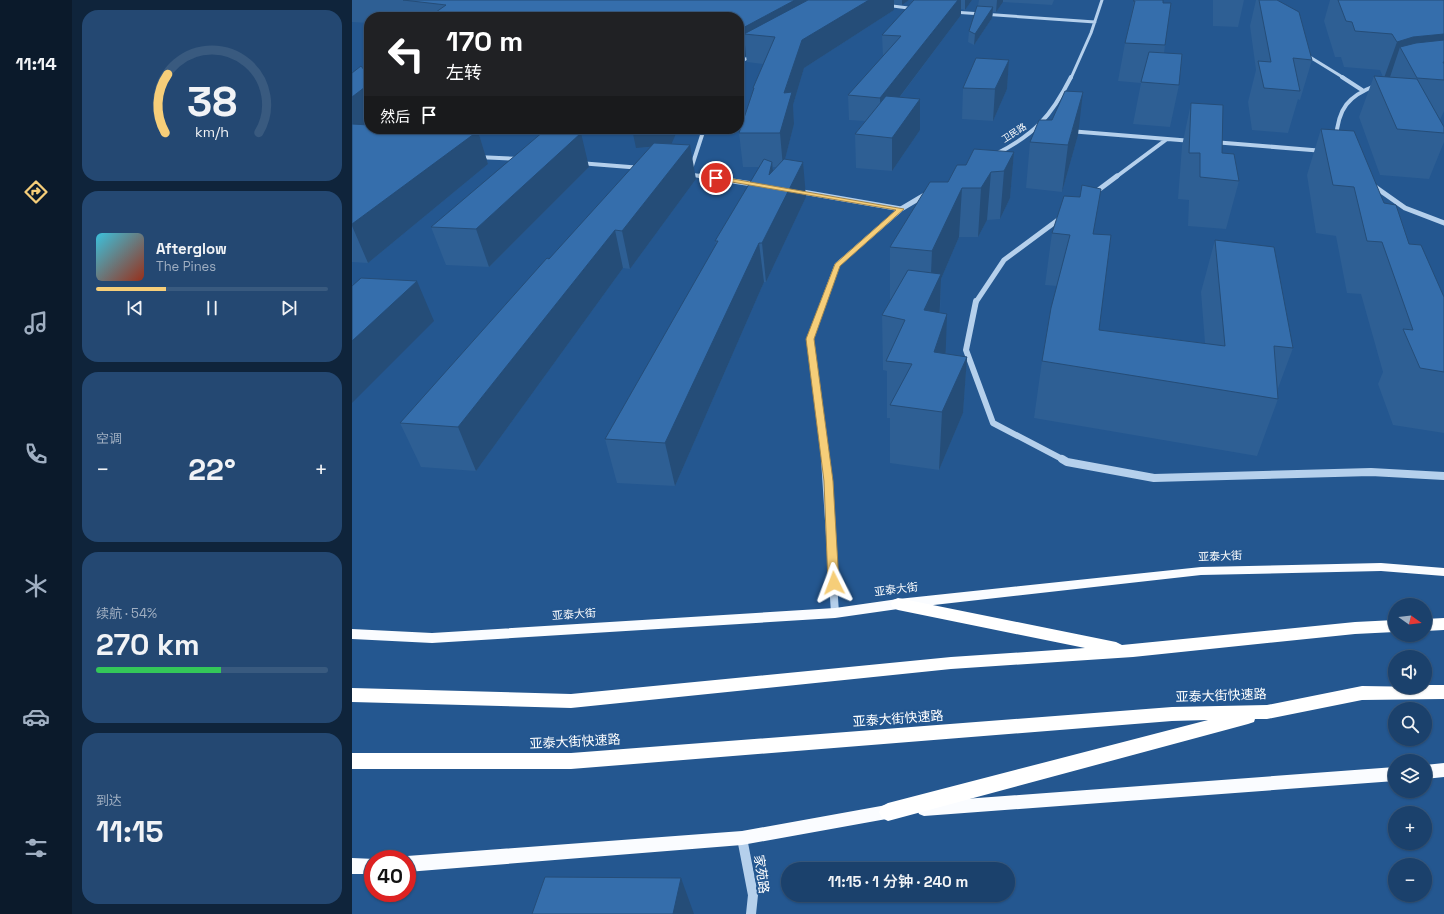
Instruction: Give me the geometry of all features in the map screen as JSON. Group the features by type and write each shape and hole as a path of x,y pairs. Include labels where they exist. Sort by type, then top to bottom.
{"highway":[{"path":"898,604 1133,651"},
{"path":"1432,625 1444,624"},
{"path":"352,695 571,701 951,663 1133,651 1355,628 1388,626"},
{"name":"亚泰大街快速路","path":"352,761 571,761 1172,714 1267,712 1362,693 1444,692"},
{"path":"888,812 1267,712"}],"main road":[{"name":"亚泰大街","path":"352,634 432,638 835,613 898,604 1201,571 1381,568 1444,572"},
{"path":"1432,771 1444,770"},
{"path":"416,863 742,838 888,812 1388,775"},
{"path":"352,866 364,866"}],"street":[{"name":"卫民路","path":"987,160 1037,128 1061,94 1085,52 1102,0"},
{"path":"884,5 922,9"},
{"path":"946,11 1095,22"},
{"path":"1298,50 1362,90"},
{"path":"744,60 759,51"},
{"path":"1336,145 1336,121 1347,101 1362,90 1380,84"},
{"path":"1037,128 1045,129"},
{"path":"1060,130 1198,141"},
{"path":"689,174 702,134"},
{"path":"1086,199 1167,139"},
{"path":"1205,142 1328,152"},
{"path":"469,156 523,160"},
{"path":"576,163 644,168"},
{"path":"682,173 768,186"},
{"path":"1366,180 1405,208 1444,223"},
{"path":"792,190 901,209"},
{"path":"835,613 828,481 810,339 837,265 901,209 932,190"},
{"path":"1067,214 1004,260 975,303 966,350 994,423 1067,462 1154,478 1371,472 1444,476"},
{"name":"家苑路","path":"742,838 753,895 751,914"}],"building":[{"path":"403,0 795,0 744,27 744,12 436,12 446,5"},
{"path":"808,0 869,0 802,40 784,93 792,92 780,133 744,133 744,118 753,88 775,37 744,34"},
{"path":"914,0 958,0 880,98 848,95 901,36 882,35"},
{"path":"1134,0 1163,0 1163,3 1171,3 1165,45 1125,43"},
{"path":"1259,0 1277,0 1299,12 1312,60 1293,58 1300,91 1264,88 1258,61 1271,62"},
{"path":"1338,0 1444,0 1444,34 1413,37 1397,42 1392,34 1355,31 1352,22 1346,21"},
{"path":"977,6 993,7 975,34 969,31"},
{"path":"1444,40 1444,80 1417,78 1400,47 1416,43"},
{"path":"1149,52 1182,54 1179,85 1141,82"},
{"path":"976,58 1009,60 995,89 963,88"},
{"path":"361,66 364,70 364,88 352,97 352,73"},
{"path":"1374,76 1417,79 1444,127 1444,133 1397,129"},
{"path":"1065,91 1083,92 1068,145 1030,142 1039,120 1052,120"},
{"path":"886,96 920,99 892,138 855,134"},
{"path":"1191,103 1223,105 1222,153 1234,154 1239,181 1200,177 1200,153 1189,153"},
{"path":"352,124 364,125 364,134 474,134 352,224"},
{"path":"1321,129 1354,131 1384,203 1396,205 1409,244 1421,245 1444,297 1444,372 1420,368 1403,329 1413,330 1382,242 1367,241 1354,187 1333,185"},
{"path":"540,134 580,134 476,229 431,227"},
{"path":"654,143 690,145 622,231 615,230 458,427 400,423 547,258 549,259"},
{"path":"974,149 1014,152 1004,171 991,172 981,188 962,188 932,251 890,247 930,182 948,182 957,165 966,165"},
{"path":"764,159 772,162 769,175 784,159 803,162 762,243 759,243 665,443 605,439 718,241 715,241"},
{"path":"1082,185 1101,189 1093,234 1111,235 1099,330 1225,346 1215,240 1274,247 1293,348 1274,346 1278,399 1042,361 1051,308 1070,235 1052,233 1064,196 1080,197"},
{"path":"908,270 941,274 924,310 947,314 934,352 967,357 942,412 890,405 912,364 886,361 905,320 882,315"},
{"path":"361,278 417,281 352,341 352,286"},
{"path":"545,877 681,878 673,914 532,914"}],"route":[{"path":"716,178 901,209 837,265 810,339 828,481 834,583"}]}
